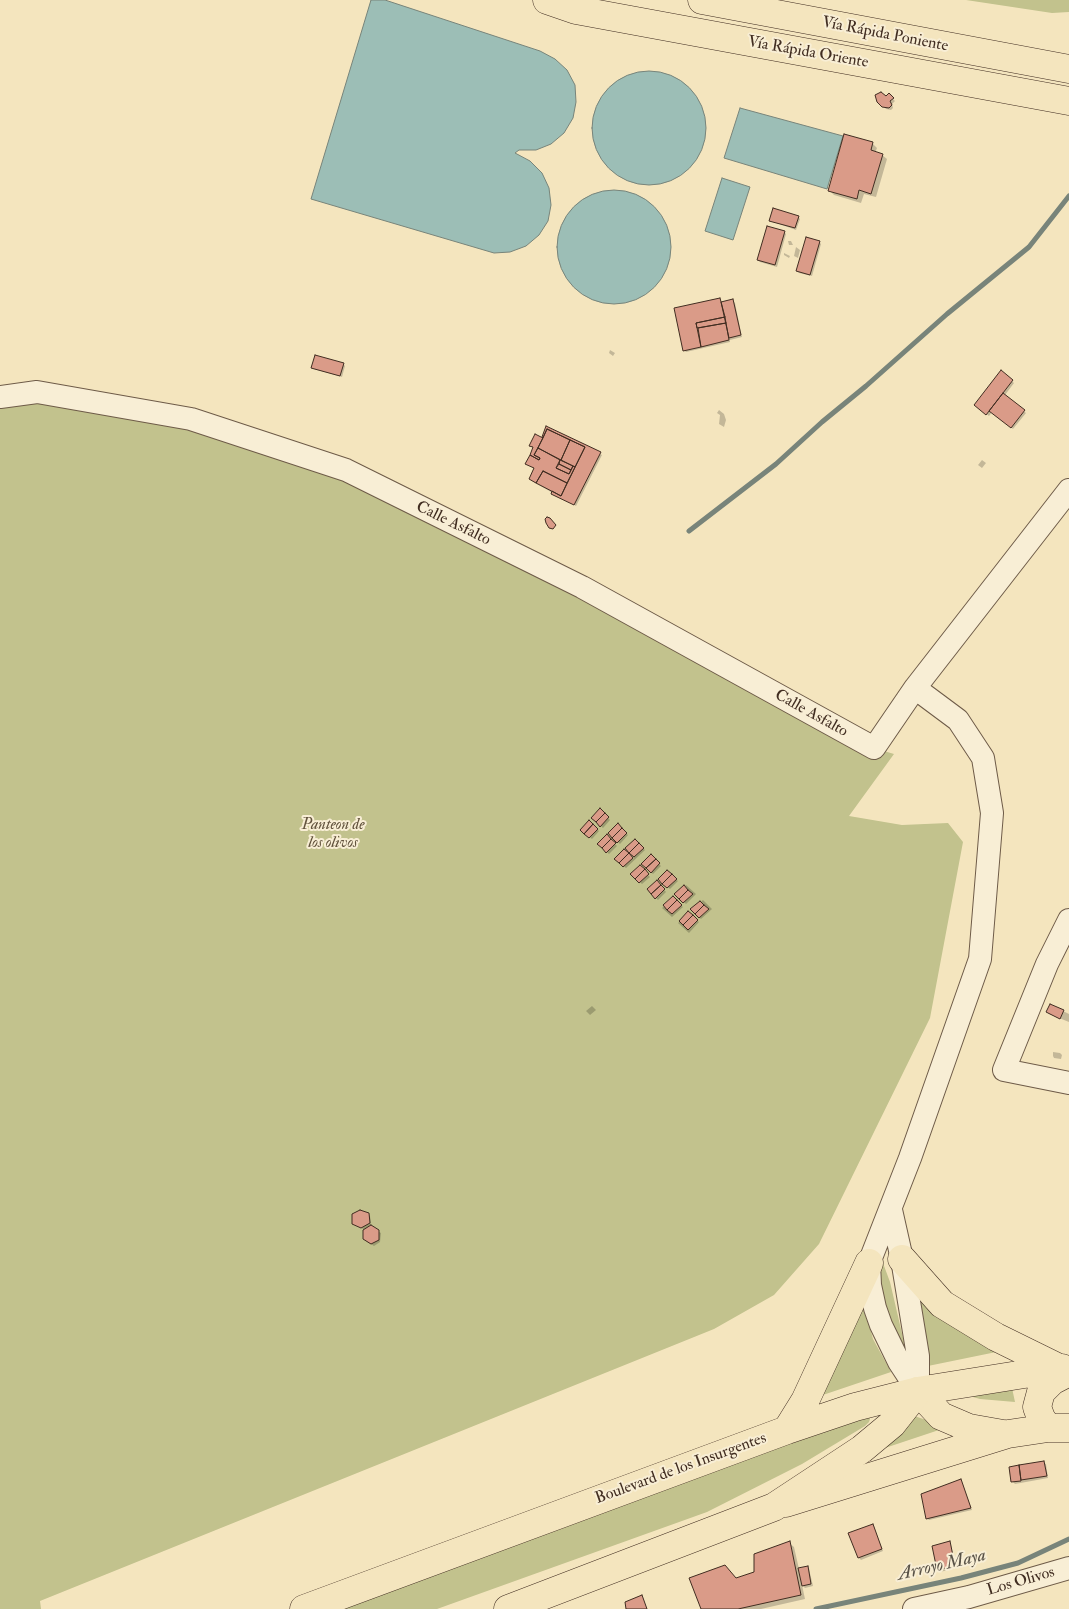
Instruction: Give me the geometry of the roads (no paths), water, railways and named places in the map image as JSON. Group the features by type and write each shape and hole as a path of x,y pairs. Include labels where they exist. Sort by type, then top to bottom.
{"main road":[{"name":"Vía Rápida Oriente","path":"547,0 576,10 1069,101"},
{"name":"Vía Rápida Poniente","path":"702,0 1069,70"},
{"path":"902,1259 942,1304 996,1338 1066,1369 1041,1392 1037,1407 1041,1418 1058,1428"},
{"path":"787,1430 805,1401 870,1263"},
{"name":"Boulevard de los Insurgentes","path":"304,1609 787,1430 855,1407 918,1392 1066,1369"},
{"path":"774,1507 862,1449 892,1424 918,1392 941,1416 969,1428 1008,1434"},
{"path":"508,1609 774,1507 1008,1434 1058,1428"}],"street":[{"name":"Calle Asfalto","path":"0,397 37,392 192,420 346,470 582,587 874,748 915,688"},
{"path":"918,1392 899,1362 881,1325 870,1285 870,1263 891,1210 980,959 992,813 983,758 958,720 915,688 1069,490"},
{"path":"1069,920 1047,964 1004,1070 1069,1084"},
{"path":"891,1210 902,1259 918,1356 918,1392"},
{"name":"Los Olivos","path":"914,1609 969,1597 1069,1568"},
{"path":"949,1609 969,1597"}],"water":[{"path":"371,0 385,0 540,51 555,59 567,70 575,85 576,102 573,118 564,133 551,144 536,150 519,150 515,153 530,161 542,173 549,188 551,205 548,221 539,235 526,246 510,252 494,253 311,199"},
{"path":"649,71 671,76 689,88 701,106 706,128 701,150 689,168 671,180 649,185 627,180 609,168 597,150 592,128 597,106 609,88 627,76"},
{"path":"740,108 843,136 827,189 724,158"},
{"path":"722,178 750,187 733,240 705,231"},
{"path":"614,190 636,195 654,207 666,225 671,247 666,269 654,287 636,299 614,304 592,299 574,287 562,269 557,247 562,225 574,207 592,195"}],"waterway":[{"path":"689,531 776,464 947,314 1029,247 1069,196"},
{"name":"Arroyo Maya","path":"816,1609 961,1578 1018,1563 1069,1539"}],"park label":[{"name":"Panteon de los olivos","path":"333,835"}]}
